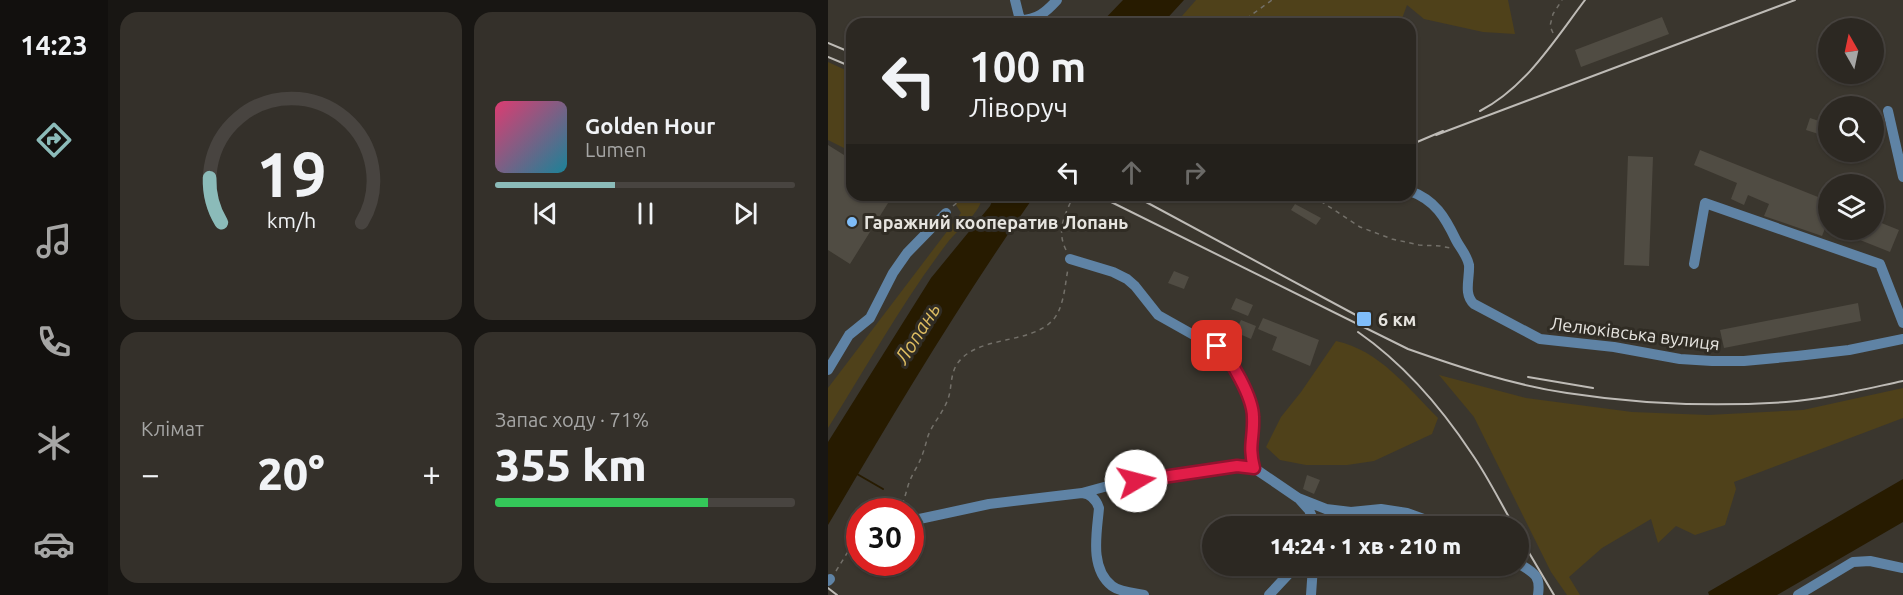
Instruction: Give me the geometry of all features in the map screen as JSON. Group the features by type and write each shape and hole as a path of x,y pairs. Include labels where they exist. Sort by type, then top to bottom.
{"street":[{"path":"1015,0 1018,18"},
{"path":"1035,18 1045,13 1057,0"},
{"path":"1888,111 1903,177"},
{"name":"Лелюківська вулиця","path":"1416,193 1423,196 1442,213 1463,250 1468,262 1469,300 1540,339 1614,347 1680,359 1712,361 1744,361 1818,354 1903,339"},
{"path":"1694,264 1705,204 1880,264 1903,323"},
{"path":"828,370 849,335 870,318 893,273 907,253 946,213"},
{"path":"1071,259 1113,272 1127,279 1158,315 1222,351 1230,361 1251,402 1253,420 1250,447 1254,468"},
{"path":"924,518 989,504 1082,492 1115,484 1237,466 1254,468 1298,498 1326,509 1351,512 1381,509 1415,516"},
{"path":"1082,492 1093,497 1099,508 1096,547 1101,572 1112,586 1119,590 1144,595"},
{"path":"1298,498 1312,516"},
{"path":"1346,516 1351,512"},
{"path":"1798,595 1853,562 1870,561 1903,568"},
{"path":"1529,570 1538,578 1540,585 1538,595"},
{"path":"1269,595 1287,576"},
{"path":"1311,595 1312,576"}],"path":[{"path":"1247,18 1272,0"},
{"path":"1553,33 1550,26 1553,14 1562,0"},
{"path":"946,213 959,201"},
{"path":"905,498 929,434 946,405 957,365 965,356 978,349 1042,328 1053,320 1059,309 1071,259 1060,240 1062,220 1071,201"},
{"path":"1321,201 1360,227 1392,239 1463,250"},
{"path":"829,580 846,554"}],"shaded area":[{"path":"1196,0 1508,0 1515,34 1483,32 1424,19 1407,5 1402,18 1180,18"},
{"path":"828,62 846,70 846,149 828,140"},
{"path":"954,201 981,201 974,214 948,242 916,287 828,428 828,388 961,213"},
{"path":"1336,341 1379,361 1404,383 1438,418 1432,434 1374,461 1347,465 1306,465 1280,460 1266,447 1281,417"},
{"path":"1439,375 1526,398 1632,412 1708,415 1803,410 1903,388 1903,418 1734,482 1736,489 1725,525 1695,535 1676,526 1658,543 1651,519 1602,548 1569,577 1580,595 1567,595 1551,572 1529,528 1529,516 1523,516 1474,417"}],"water":[{"path":"1123,0 1184,0 1168,18 1106,18"},
{"name":"Лопань","path":"992,201 1031,201 954,317 828,525 828,442 931,278"},
{"path":"1903,479 1903,522 1777,595 1709,595 1708,592"}],"building":[{"path":"1662,17 1669,34 1581,67 1575,50"},
{"path":"1810,118 1818,121 1818,134 1806,130"},
{"name":"Гаражний кооператив Лопань","path":"828,145 846,156 846,201 889,201 850,264 828,250"},
{"path":"1700,150 1818,197 1818,235 1764,216 1769,204 1748,195 1744,205 1731,199 1737,183 1694,165"},
{"path":"1628,156 1653,157 1649,266 1624,265"},
{"path":"1295,204 1321,218 1316,225 1291,210"},
{"path":"1884,224 1899,230 1890,252 1860,240 1884,240"},
{"path":"1174,271 1189,277 1184,289 1168,283"},
{"path":"1236,298 1253,305 1248,316 1231,309"},
{"path":"1858,303 1861,321 1724,348 1720,330"},
{"path":"1263,318 1319,340 1310,366 1272,350 1277,337 1258,329"},
{"path":"1241,320 1256,326 1251,339 1235,332"},
{"path":"1307,475 1320,480 1314,494 1303,489"}],"waterway":[{"path":"857,474 883,489"}],"railway":[{"path":"1480,111 1496,101 1525,76 1585,0"},
{"path":"1436,135 1795,0"},
{"path":"828,43 846,50"},
{"path":"828,57 846,64"},
{"path":"1416,142 1443,131"},
{"path":"1109,201 1408,349 1466,369 1527,385 1621,400 1676,404 1731,404 1815,399 1903,381"},
{"path":"1144,201 1367,321"},
{"path":"1358,332 1391,358 1421,387 1478,463 1508,516"},
{"path":"1528,377 1593,388"},
{"path":"1529,553 1554,595"},
{"path":"828,588 837,595"}],"place":[{"name":"Гаражний кооператив Лопань","path":"852,222"},
{"name":"6 км","path":"1364,319"}],"route":[{"path":"1136,481 1237,466 1254,468 1250,447 1253,427 1251,402 1230,361 1217,346"}]}
